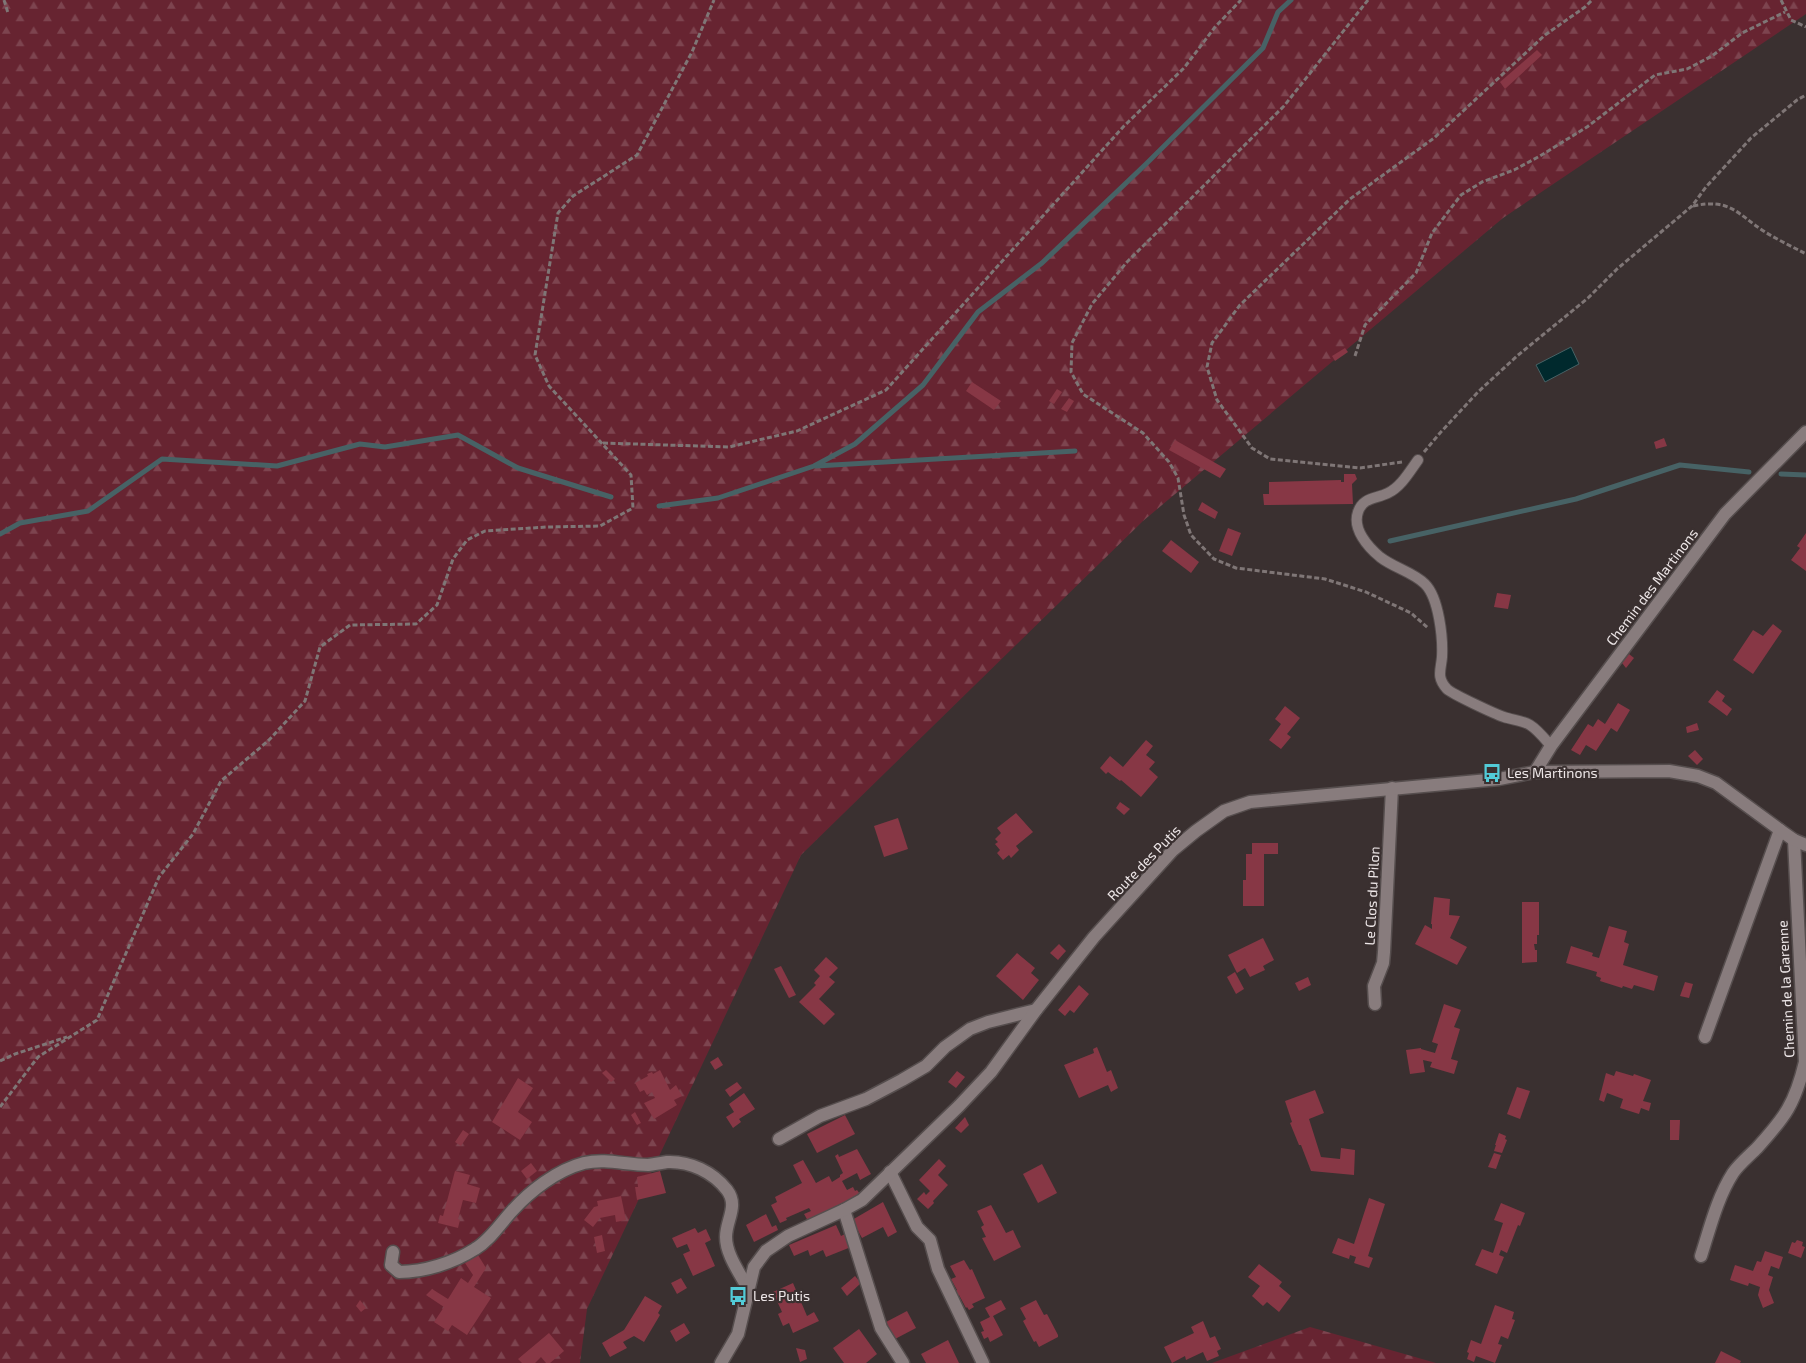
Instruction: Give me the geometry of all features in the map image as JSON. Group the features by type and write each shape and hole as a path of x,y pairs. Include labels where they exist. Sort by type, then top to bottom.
{"street":[{"name":"Chemin des Martinons","path":"1535,772 1551,746 1725,514 1806,432"},
{"name":"Route des Putis","path":"721,1363 738,1334 754,1267 766,1251 788,1236 862,1200 959,1106 991,1072 1036,1010 1094,937 1174,850 1224,810 1250,802 1499,779 1535,772 1669,771 1698,776 1716,783 1780,830 1800,842"},
{"name":"Le Clos du Pilon","path":"1375,1004 1374,986 1383,963 1384,952 1392,788"},
{"path":"1705,1037 1780,830"},
{"name":"Chemin de la Garenne","path":"1701,1256 1718,1202 1733,1173 1779,1124 1792,1104 1800,1083 1805,1062 1800,842"},
{"path":"779,1139 820,1116 866,1099 902,1080 926,1066 945,1047 970,1029 988,1022 1036,1010"},
{"path":"393,1252 391,1265 399,1272 415,1272 450,1261 475,1249 492,1234 527,1196 561,1172 583,1164 604,1161 650,1165 668,1162 682,1163 696,1166 710,1173 727,1190 732,1200 733,1209 726,1236 728,1248 748,1289"},
{"path":"890,1172 918,1227 930,1240 938,1269 983,1363"},
{"path":"844,1210 881,1328 902,1363"}],"lane":[{"path":"1418,460 1397,487 1387,494 1373,497 1363,503 1357,513 1356,524 1363,538 1380,557 1426,585 1435,603 1441,640 1442,658 1439,670 1441,682 1448,690 1504,717 1529,725 1551,746"}],"path":[{"path":"4,0 8,13"},
{"path":"0,1107 38,1057 96,1020 159,877 193,834 221,781 269,740 305,701 320,647 350,625 416,624 437,605 453,560 467,540 485,531 600,526 633,508 631,475 549,386 535,355 558,213 573,196 637,155 692,52 714,0"},
{"path":"602,443 729,447 796,431 886,390 1124,126 1184,68 1216,27 1241,0"},
{"path":"1368,0 1284,106 1127,262 1092,304 1072,343 1071,372 1083,394 1143,433 1169,462 1178,478 1184,515 1191,536 1214,559 1236,568 1325,579 1366,592 1411,613 1441,640"},
{"path":"1592,0 1545,35 1434,138 1350,199 1240,305 1212,343 1207,367 1217,400 1252,448 1270,459 1360,468 1418,460 1453,419 1517,356 1588,298 1617,269 1692,206 1706,187 1751,138 1797,100 1806,95"},
{"path":"1781,0 1790,20 1806,27"},
{"path":"1354,356 1365,325 1416,273 1432,233 1461,196 1482,182 1514,170 1587,127 1655,75 1687,69 1712,56 1742,33 1785,12"},
{"path":"1692,206 1705,203 1720,204 1733,208 1765,232 1806,254"},
{"path":"0,1061 15,1054 73,1036"}],"green space":[{"path":"0,0 1806,0 1806,14 1503,218 1143,521 801,855 587,1309 580,1363 0,1363"},
{"path":"1310,1327 1436,1363 1212,1363"}],"water":[{"path":"1571,347 1579,364 1545,382 1536,365"}],"building":[{"path":"1537,50 1542,55 1505,89 1500,82"},
{"path":"1345,348 1348,352 1335,361 1332,356"},
{"path":"972,382 1001,401 994,410 966,391"},
{"path":"1057,389 1062,392 1054,404 1049,401"},
{"path":"1069,398 1074,401 1067,412 1061,409"},
{"path":"1664,438 1667,446 1656,449 1654,442"},
{"path":"1175,440 1226,469 1220,478 1169,450"},
{"path":"1344,474 1355,474 1357,479 1352,484 1353,504 1264,505 1263,494 1269,494 1269,482 1341,480 1341,482 1344,482"},
{"path":"1202,502 1218,512 1215,519 1198,510"},
{"path":"1228,528 1241,533 1232,556 1219,551"},
{"path":"1806,533 1806,571 1791,560 1800,548 1797,546"},
{"path":"1171,540 1199,562 1191,573 1162,551"},
{"path":"1497,593 1511,595 1508,609 1494,607"},
{"path":"1773,624 1782,631 1753,674 1733,660 1753,630 1763,636"},
{"path":"1629,654 1634,658 1626,668 1622,663"},
{"path":"1717,690 1725,696 1722,701 1732,709 1727,716 1708,702"},
{"path":"1618,703 1630,710 1617,732 1611,728 1596,751 1586,745 1580,755 1571,750 1588,724 1593,727 1598,719 1605,724"},
{"path":"1285,706 1300,718 1287,734 1291,737 1281,749 1269,740 1281,724 1275,719"},
{"path":"1697,723 1699,730 1687,733 1686,727"},
{"path":"1146,740 1153,746 1146,755 1155,762 1149,769 1158,777 1141,797 1121,780 1108,772 1106,774 1100,768 1110,756 1123,767"},
{"path":"1695,750 1703,759 1697,765 1688,756"},
{"path":"1120,802 1130,809 1124,815 1116,808"},
{"path":"1016,813 1033,832 1016,846 1019,850 1011,858 1009,855 1003,860 997,853 1000,850 995,844 998,842 995,839 1001,833 997,828"},
{"path":"898,818 908,849 884,857 874,826"},
{"path":"1252,843 1278,843 1278,854 1264,854 1264,906 1243,906 1246,854 1252,854"},
{"path":"1434,897 1450,899 1449,915 1460,916 1450,938 1467,947 1457,965 1415,944 1425,925 1432,929"},
{"path":"1522,902 1539,902 1539,935 1537,935 1537,944 1534,944 1535,950 1537,950 1537,962 1522,963"},
{"path":"1609,926 1627,931 1624,942 1629,944 1623,965 1658,976 1654,991 1634,985 1632,989 1623,986 1622,988 1600,981 1601,978 1596,976 1597,972 1566,963 1571,946 1593,953 1592,956 1599,958"},
{"path":"1263,938 1274,960 1263,966 1265,970 1250,977 1245,968 1237,973 1228,955"},
{"path":"1059,944 1066,951 1058,960 1050,953"},
{"path":"1017,953 1035,968 1031,973 1039,980 1023,1000 996,976"},
{"path":"826,957 838,968 829,977 835,982 819,999 835,1014 824,1025 799,1002 816,985 814,983 820,976 814,970"},
{"path":"781,966 796,995 789,998 774,969"},
{"path":"1235,972 1244,989 1236,994 1227,977"},
{"path":"1308,977 1311,985 1299,991 1295,983"},
{"path":"1685,982 1693,984 1689,998 1680,996"},
{"path":"1079,985 1089,994 1074,1013 1070,1010 1065,1016 1058,1010"},
{"path":"1444,1004 1461,1010 1454,1027 1460,1029 1451,1059 1458,1061 1454,1074 1430,1067 1432,1062 1423,1060 1425,1072 1410,1074 1406,1050 1421,1048 1435,1053 1438,1044 1432,1042"},
{"path":"1097,1047 1107,1072 1111,1070 1118,1088 1111,1092 1108,1085 1079,1098 1064,1065 1094,1053 1093,1049"},
{"path":"718,1057 723,1065 715,1070 710,1062"},
{"path":"606,1070 615,1079 611,1082 602,1073"},
{"path":"660,1070 670,1090 676,1085 682,1096 674,1100 677,1105 654,1119 644,1103 655,1098 652,1092 647,1095 644,1090 640,1092 635,1083 648,1076 647,1074 652,1072 653,1074"},
{"path":"957,1071 965,1077 956,1088 948,1082"},
{"path":"1616,1071 1633,1076 1634,1074 1651,1080 1643,1101 1651,1103 1649,1111 1641,1108 1639,1114 1620,1108 1623,1099 1607,1093 1604,1102 1599,1100 1606,1073 1614,1076"},
{"path":"518,1078 533,1088 518,1112 532,1122 520,1140 492,1122"},
{"path":"737,1082 742,1088 730,1097 725,1090"},
{"path":"1517,1087 1530,1091 1520,1119 1507,1114"},
{"path":"1315,1090 1324,1113 1309,1119 1321,1157 1340,1159 1341,1148 1355,1150 1354,1175 1311,1171 1301,1145 1299,1145 1290,1123 1292,1122 1285,1101"},
{"path":"744,1093 755,1109 739,1119 741,1122 733,1128 726,1117 734,1112 729,1104"},
{"path":"635,1112 641,1123 637,1125 631,1115"},
{"path":"845,1115 855,1134 817,1153 807,1134"},
{"path":"965,1117 969,1125 961,1133 955,1128"},
{"path":"1670,1120 1680,1120 1679,1140 1670,1140"},
{"path":"463,1130 469,1134 461,1146 455,1142"},
{"path":"1499,1133 1506,1136 1505,1139 1507,1140 1502,1153 1494,1151"},
{"path":"857,1149 871,1174 860,1180 857,1173 842,1181 847,1190 853,1187 860,1194 808,1221 804,1214 811,1211 809,1208 786,1218 787,1220 780,1223 771,1205 777,1202 775,1197 802,1183 793,1165 803,1160 816,1183 829,1176 832,1182 843,1173 835,1156 838,1154 839,1157"},
{"path":"1494,1153 1501,1155 1496,1169 1488,1167"},
{"path":"939,1159 946,1166 938,1175 948,1185 928,1209 917,1199 924,1192 926,1195 930,1191 919,1180"},
{"path":"531,1163 537,1171 527,1179 521,1171"},
{"path":"1042,1164 1057,1193 1038,1203 1023,1174"},
{"path":"455,1171 470,1175 467,1184 480,1188 476,1203 463,1200 458,1219 460,1220 458,1228 438,1223 440,1215 443,1216"},
{"path":"660,1171 666,1193 637,1200 635,1187 638,1187 637,1177"},
{"path":"621,1196 626,1220 616,1222 615,1215 600,1218 593,1227 584,1220 594,1207 598,1206 597,1201"},
{"path":"1369,1198 1385,1204 1368,1256 1373,1258 1369,1268 1354,1263 1356,1257 1350,1255 1349,1259 1332,1253 1338,1238 1354,1244"},
{"path":"883,1202 897,1232 888,1237 883,1227 862,1238 852,1220"},
{"path":"1501,1203 1525,1213 1507,1253 1501,1250 1499,1255 1504,1257 1497,1274 1475,1265 1482,1249 1493,1253 1503,1223 1494,1220"},
{"path":"991,1205 1006,1233 1013,1230 1021,1247 994,1261 982,1238 986,1237 981,1227 984,1225 977,1211"},
{"path":"766,1214 772,1227 776,1225 778,1230 754,1242 746,1225"},
{"path":"836,1225 841,1236 845,1234 851,1247 826,1257 823,1250 810,1256 808,1250 794,1256 789,1245"},
{"path":"695,1228 698,1233 706,1229 711,1240 705,1243 715,1266 693,1276 683,1254 690,1251 687,1244 677,1248 672,1238"},
{"path":"602,1235 605,1251 597,1253 594,1237"},
{"path":"1797,1240 1803,1242 1802,1246 1805,1247 1801,1258 1788,1253 1792,1242 1795,1243"},
{"path":"1765,1251 1783,1257 1779,1269 1771,1266 1768,1275 1773,1277 1769,1290 1774,1303 1763,1308 1758,1295 1760,1287 1749,1283 1748,1286 1730,1280 1735,1265 1753,1271 1757,1261 1761,1262"},
{"path":"478,1255 486,1268 474,1287 491,1298 467,1335 452,1325 448,1331 434,1322 444,1307 426,1295 432,1289 448,1299 461,1278 468,1283 473,1275 465,1263"},
{"path":"964,1260 970,1270 972,1269 985,1298 972,1304 974,1307 969,1310 959,1295 957,1296 955,1291 957,1290 951,1279 956,1277 950,1266"},
{"path":"1259,1264 1282,1282 1279,1286 1291,1296 1279,1312 1267,1302 1263,1306 1252,1296 1260,1286 1248,1277"},
{"path":"855,1276 861,1283 847,1296 841,1288"},
{"path":"681,1278 687,1288 677,1294 671,1283"},
{"path":"793,1283 807,1316 814,1312 819,1321 793,1333 789,1323 783,1326 778,1314 782,1312 773,1292"},
{"path":"645,1296 662,1306 658,1313 660,1315 644,1342 634,1336 623,1342 627,1348 610,1357 602,1343 624,1330"},
{"path":"360,1300 366,1308 361,1312 356,1306"},
{"path":"1001,1300 1006,1309 993,1316 1003,1335 990,1342 988,1337 984,1339 981,1332 984,1331 980,1322 990,1317 985,1308"},
{"path":"1036,1300 1044,1315 1047,1314 1058,1335 1058,1337 1039,1347 1036,1341 1034,1342 1023,1321 1026,1319 1020,1308"},
{"path":"1495,1305 1514,1312 1512,1319 1515,1320 1508,1339 1501,1336 1498,1344 1502,1345 1495,1363 1476,1356 1474,1362 1467,1359 1471,1340 1481,1344"},
{"path":"907,1311 916,1328 895,1339 886,1322"},
{"path":"1203,1321 1210,1338 1215,1336 1221,1349 1217,1351 1219,1356 1207,1361 1203,1352 1186,1360 1185,1356 1172,1363 1164,1347 1194,1333 1191,1327"},
{"path":"684,1323 690,1333 676,1342 670,1331"},
{"path":"859,1329 877,1354 866,1363 844,1363 833,1348"},
{"path":"549,1333 564,1351 550,1363 546,1363 541,1357 535,1363 522,1363 518,1359"},
{"path":"948,1340 959,1363 926,1363 921,1354"},
{"path":"796,1348 805,1350 807,1359 800,1362"},
{"path":"1721,1351 1741,1361 1740,1363 1715,1363"}],"waterway":[{"path":"659,506 718,498 814,466 855,444 923,385 978,312 1042,263 1146,164 1263,48 1278,12 1291,0"},
{"path":"0,534 20,523 88,511 162,459 277,466 360,444 385,447 458,435 518,468 611,497"},
{"path":"816,466 1075,451"},
{"path":"1390,541 1576,499 1680,465 1749,472"},
{"path":"1781,474 1806,475"}],"place":[{"name":"Les Martinons","path":"1492,773"},
{"name":"Les Putis","path":"738,1296"}]}
